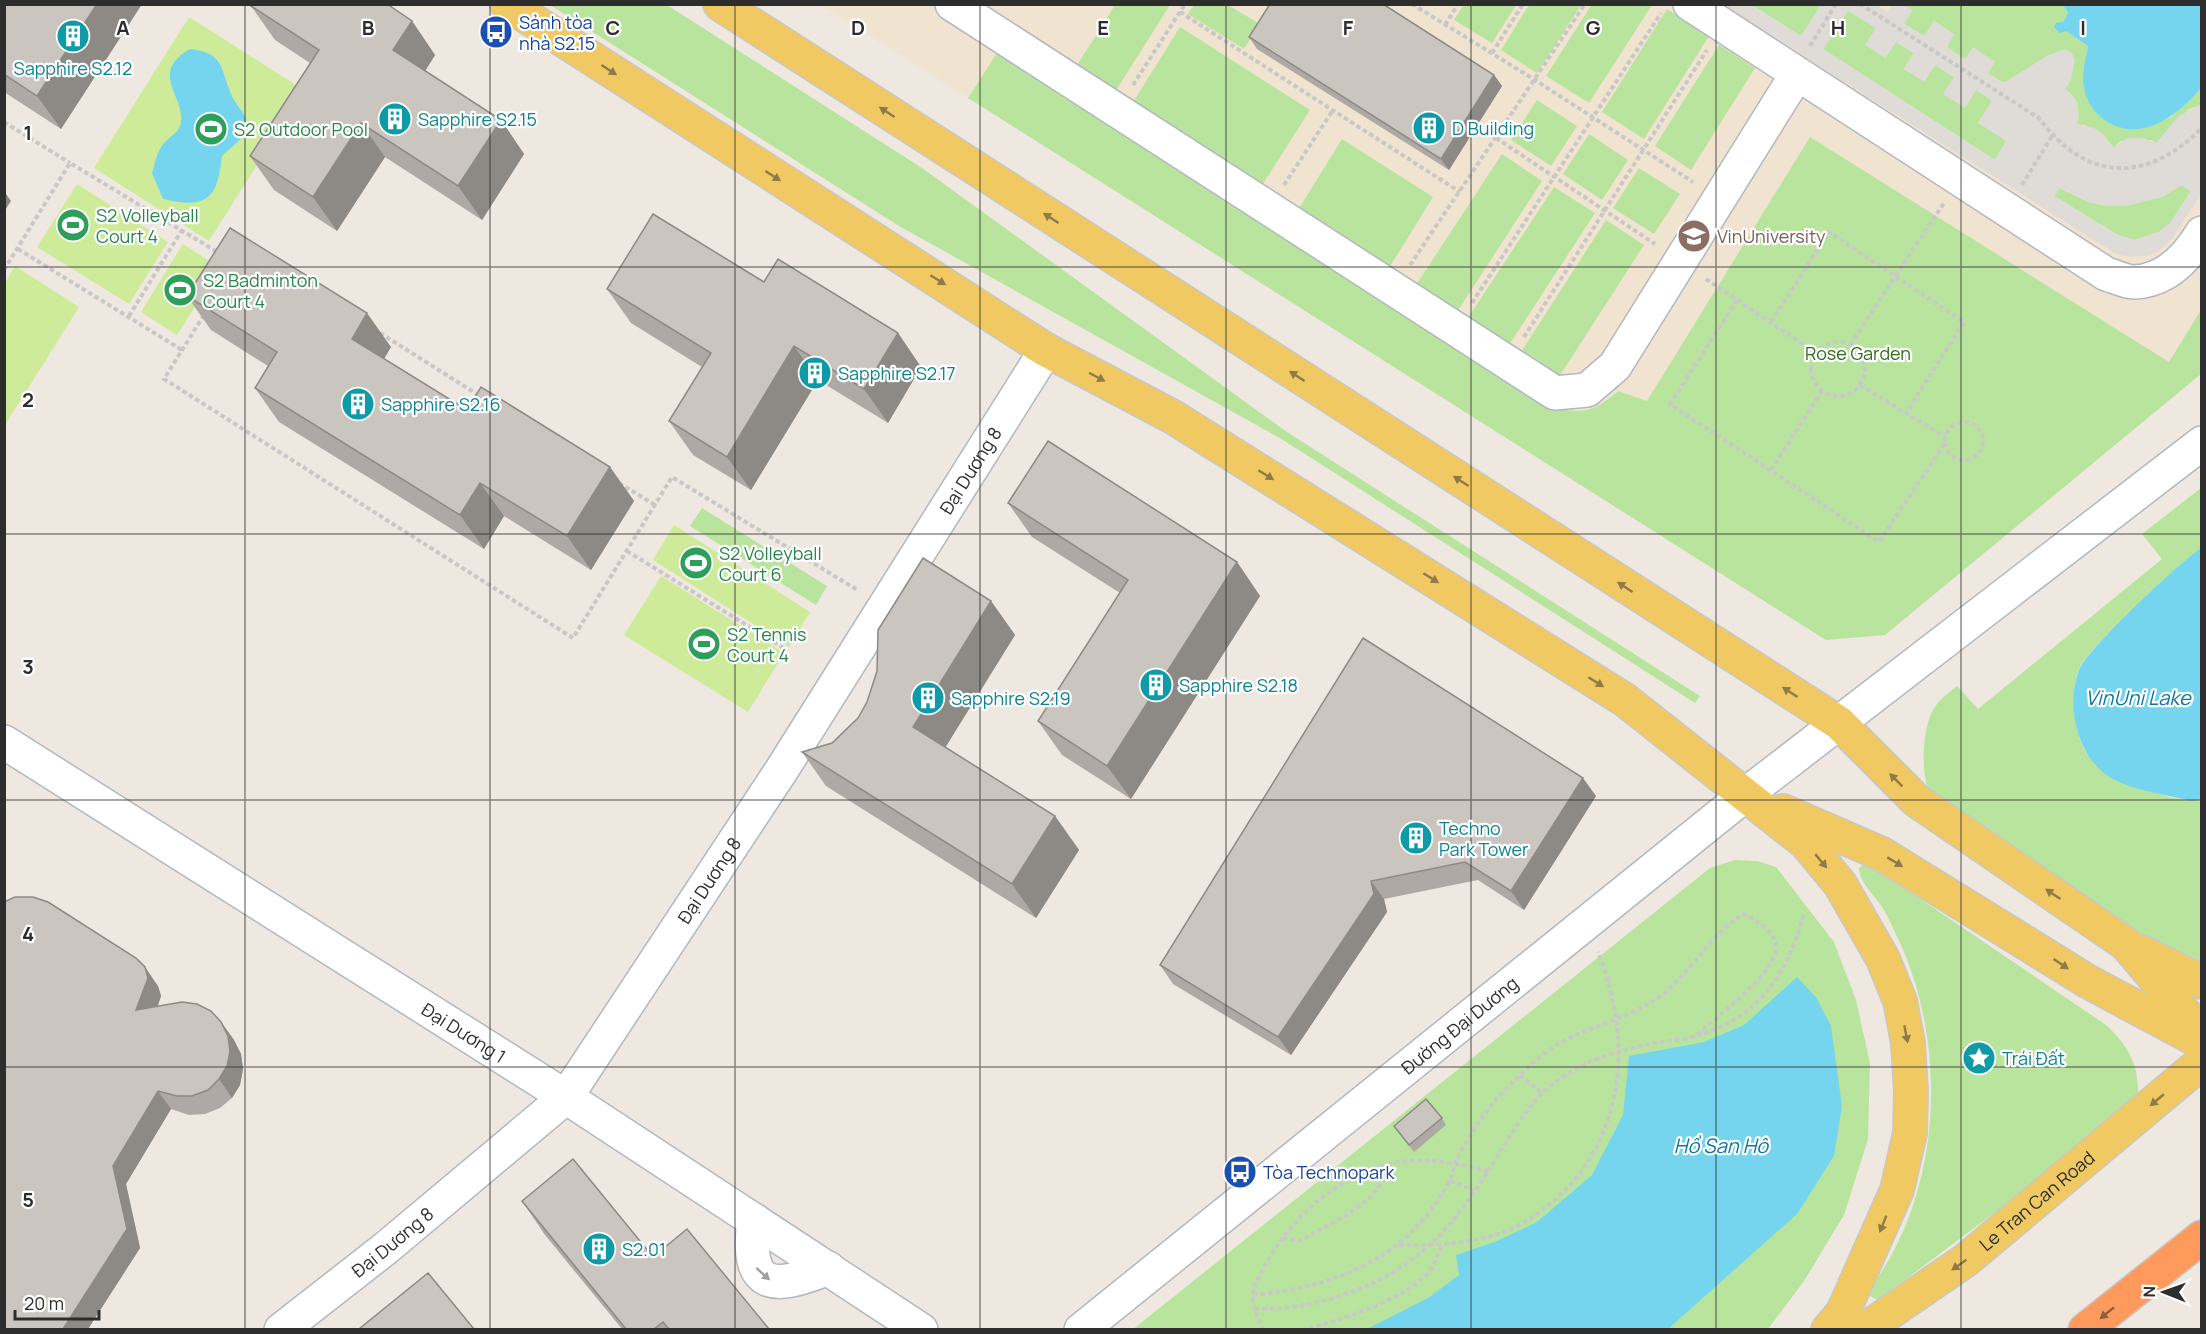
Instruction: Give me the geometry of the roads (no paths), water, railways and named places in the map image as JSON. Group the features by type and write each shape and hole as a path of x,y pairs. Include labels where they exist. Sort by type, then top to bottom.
{"highway":[{"path":"2085,1329 2202,1237"}],"main road":[{"path":"507,4 1046,350 1173,417 1614,693 1806,843 1840,884 1882,959 1900,1000 1908,1043 1910,1133 1897,1190 1843,1312 1828,1329"},
{"path":"720,4 1839,723 1917,801 2126,944 2202,982"},
{"path":"1745,795 1882,854 2087,981 2202,1043"},
{"path":"2126,944 2202,1034"},
{"name":"Le Tran Can Road","path":"1864,1329 1966,1260 2202,1062"}],"street":[{"path":"952,4 1556,393 1587,390 1615,366 1802,61"},
{"path":"1690,4 1722,25 1802,61 1960,179 2106,274 2133,283 2161,276 2181,262 2202,233"},
{"name":"Đại Dương 8","path":"281,1329 386,1248 566,1097 802,765 867,635 1046,350"},
{"name":"Đường Đại Dương","path":"1081,1329 1745,795 2202,443"},
{"path":"867,635 884,671"},
{"name":"Đại Dương 1","path":"4,742 566,1097 921,1329"},
{"path":"754,1220 751,1244 753,1264 765,1279 779,1283 795,1281 828,1268"}],"water":[{"path":"2063,5 2201,5 2201,88 2182,108 2146,128 2119,127 2106,121 2091,106 2085,92 2083,77 2088,46 2066,31 2060,33 2054,27 2056,23 2063,22 2068,13"},
{"name":"S2 Outdoor Pool","path":"190,49 201,51 215,58 222,69 232,97 246,118 244,136 222,156 213,192 207,198 190,203 163,199 152,173 162,146 180,126 181,116 172,87 171,68 177,58"},
{"name":"VinUni Lake","path":"2201,548 2202,799 2192,801 2132,787 2113,779 2101,770 2091,759 2077,730 2073,699 2079,670 2098,644 2155,587"},
{"name":"Hồ San Hô","path":"1797,977 1816,997 1831,1026 1842,1106 1834,1156 1797,1214 1668,1329 1367,1329 1428,1298 1459,1275 1456,1255 1497,1241 1537,1222 1592,1175 1623,1115 1629,1056 1704,1042 1744,1025"}],"place":[{"name":"Sảnh tòa nhà S2.15","path":"496,32"},
{"name":"Sapphire S2.12","path":"73,36"},
{"name":"Sapphire S2.15","path":"395,119"},
{"name":"D Building","path":"1429,128"},
{"name":"S2 Outdoor Pool","path":"211,129"},
{"name":"S2 Volleyball Court 4","path":"73,225"},
{"name":"VinUniversity","path":"1694,236"},
{"name":"S2 Badminton Court 4","path":"180,290"},
{"name":"Sapphire S2.17","path":"815,373"},
{"name":"Sapphire S2.16","path":"358,404"},
{"name":"S2 Volleyball Court 6","path":"696,563"},
{"name":"S2 Tennis Court 4","path":"704,644"},
{"name":"Sapphire S2.18","path":"1156,685"},
{"name":"Sapphire S2.19","path":"928,698"},
{"name":"Techno Park Tower","path":"1416,838"},
{"name":"Trái Đất","path":"1979,1058"},
{"name":"Tòa Technopark","path":"1240,1172"},
{"name":"S2.01","path":"599,1249"}],"park label":[{"name":"Rose Garden","path":"1858,353"}]}
